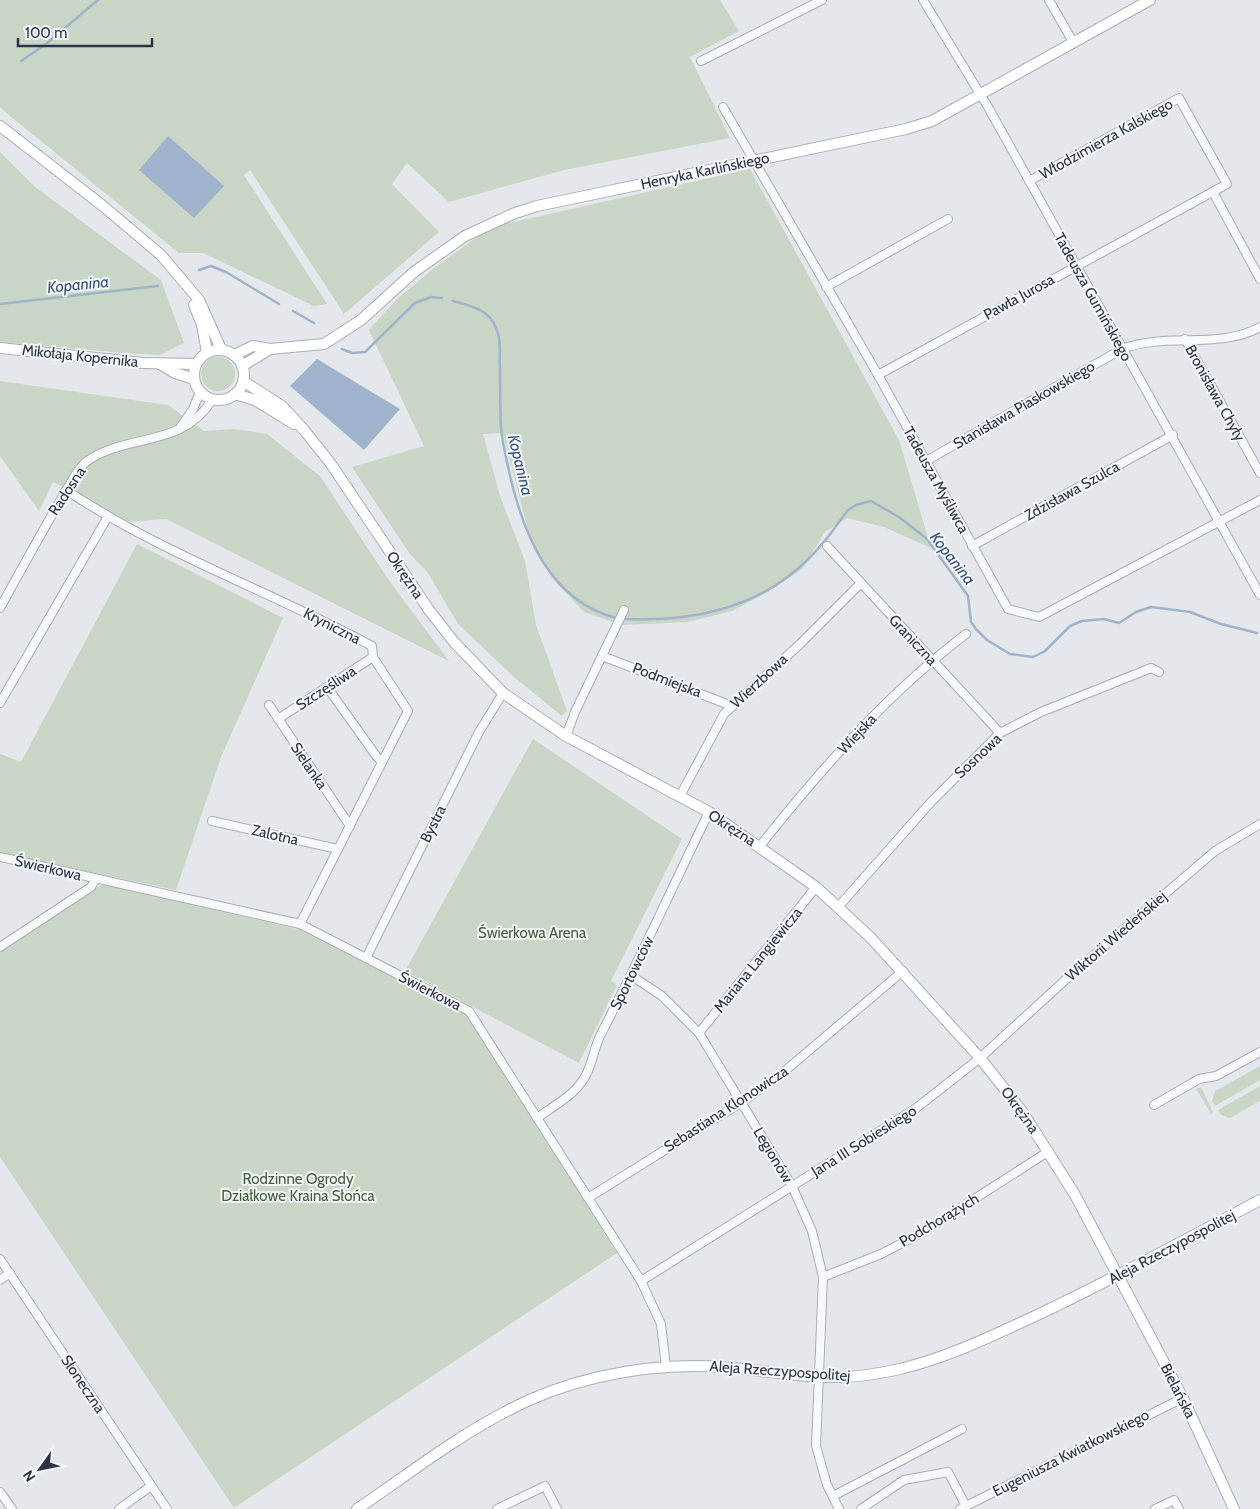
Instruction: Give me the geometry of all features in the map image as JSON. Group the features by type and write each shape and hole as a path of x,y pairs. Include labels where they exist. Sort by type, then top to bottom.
{"street":[{"path":"702,61 822,0"},
{"name":"Tadeusza Gumińskiego","path":"923,0 980,94 1075,266 1173,436 1260,595"},
{"path":"1050,0 1073,42"},
{"name":"Henryka Karlińskiego","path":"234,355 253,346 270,350 324,344 361,320 428,260 465,236 515,213 537,206 920,125 1150,0"},
{"name":"Włodzimierza Kalskiego","path":"1029,181 1179,98 1228,184 1213,192"},
{"name":"Tadeusza Myśliwca","path":"723,107 878,375 1008,609 1039,617 1260,500"},
{"path":"0,126 103,206 161,255 199,300 221,350"},
{"path":"1213,192 1260,279"},
{"name":"Pawła Jurosa","path":"878,375 1213,192"},
{"path":"826,286 948,218"},
{"path":"186,286 200,317 207,352"},
{"name":"Stanisława Piaskowskiego","path":"926,461 1122,349 1132,345 1185,339 1235,337 1260,327"},
{"name":"Bronisława Chyły","path":"1185,339 1260,473"},
{"name":"Mikołaja Kopernika","path":"0,348 160,364 196,364"},
{"path":"221,350 234,355 242,366 243,382 235,394 228,398 213,399 200,392 194,379 196,364 207,352 221,350"},
{"name":"Henryka Karlińskiego","path":"242,366 270,350"},
{"name":"Mikołaja Kopernika","path":"160,364 175,373 194,379"},
{"name":"Okrężna","path":"243,382 282,406 304,430 331,464 429,610 454,642 503,693 566,736 680,796 760,846 839,906 903,971 980,1058 1022,1111 1049,1151 1117,1276"},
{"path":"180,428 193,409 200,392"},
{"name":"Okrężna","path":"235,394 255,400 304,430"},
{"name":"Radosna","path":"0,608 66,490 82,466 105,451 154,438 198,419 213,399"},
{"name":"Zdzisława Szulca","path":"972,546 1173,436"},
{"name":"Kryniczna","path":"66,490 107,518 211,571 318,617 372,646 373,657 408,711 300,924"},
{"path":"0,703 107,518"},
{"name":"Graniczna","path":"827,546 860,584 1000,733"},
{"name":"Wierzbowa","path":"680,796 710,735 724,714 800,644 860,584"},
{"path":"566,736 624,610"},
{"name":"Wiejska","path":"760,846 789,809 861,729 932,660 966,634"},
{"name":"Podmiejska","path":"602,656 664,678 732,706"},
{"name":"Szczęśliwa","path":"278,719 373,657"},
{"name":"Sosnowa","path":"839,906 931,802 1000,733 1041,712 1151,668 1159,672"},
{"path":"328,687 376,757 382,762"},
{"name":"Bystra","path":"366,958 480,732 503,693"},
{"name":"Sielanka","path":"269,705 350,826"},
{"name":"Sportowców","path":"537,1118 570,1095 590,1070 597,1042 632,976 708,812"},
{"name":"Zalotna","path":"212,821 338,849"},
{"name":"Wiktorii Wiedeńskiej","path":"980,1058 1074,972 1215,851 1260,824"},
{"name":"Świerkowa","path":"0,857 300,924 469,1011 641,1281 661,1324 666,1367"},
{"path":"0,947 91,888 96,879"},
{"name":"Mariana Langiewicza","path":"699,1033 816,887"},
{"name":"Sebastiana Klonowicza","path":"588,1198 742,1102 820,1044 903,971"},
{"name":"Legionów","path":"632,976 662,996 699,1033 792,1186 812,1231 823,1277 816,1446 827,1485 839,1509"},
{"path":"1154,1105 1199,1080 1216,1076 1260,1052"},
{"name":"Jana III Sobieskiego","path":"641,1281 915,1109 980,1058"},
{"name":"Podchorążych","path":"823,1277 881,1254 923,1232 1049,1151"},
{"name":"Aleja Rzeczypospolitej","path":"357,1509 452,1444 507,1410 554,1390 587,1380 666,1367 728,1367 818,1376 865,1376 902,1368 944,1355 1014,1326 1117,1276 1260,1200"},
{"name":"Słoneczna","path":"0,1259 167,1509"},
{"path":"0,1280 10,1274"},
{"name":"Bielańska","path":"1117,1276 1183,1398 1234,1509"},
{"name":"Eugeniusza Kwiatkowskiego","path":"963,1508 1183,1398"},
{"path":"833,1496 962,1429"},
{"path":"861,1509 904,1480 948,1472 963,1508"},
{"path":"119,1509 151,1486"},
{"path":"497,1509 545,1486 557,1509"},
{"path":"0,1492 12,1509"},
{"path":"1155,1509 1174,1500 1179,1509"}],"green space":[{"path":"0,0 720,0 739,31 690,57 730,138 564,170 449,202 407,163 392,184 439,232 344,314 250,170 244,175 327,304 314,306 203,253 179,253 0,107"},
{"path":"0,152 35,187 161,280 184,343 160,355 0,342"},
{"path":"750,169 899,440 931,548 884,527 847,518 825,532 802,569 768,592 732,611 688,622 621,625 584,612 554,580 537,554 527,526 503,433 483,434 500,496 525,561 536,625 567,711 562,716 514,677 458,624 428,573 410,554 352,467 424,446 369,330 396,300 434,268 491,227"},
{"path":"218,357 230,362 235,374 230,386 218,391 206,386 201,374 206,362"},
{"path":"0,381 168,405 204,431 235,429 267,434 320,476 390,582 449,661 166,519 126,522 53,482 39,511 0,456"},
{"path":"137,544 283,618 221,757 176,890 0,853 0,754 21,762"},
{"name":"Świerkowa Arena","path":"533,739 682,839 611,981 617,985 579,1063 405,971"},
{"name":"Rodzinne Ogrody Działkowe Kraina Słońca","path":"103,884 301,930 467,1014 617,1253 234,1508 0,1157 0,951"},
{"path":"1260,1066 1260,1080 1215,1106 1212,1101 1215,1091"},
{"path":"1260,1086 1260,1101 1230,1118 1221,1115 1218,1110"},
{"path":"1201,1087 1213,1112 1212,1115 1196,1089"}],"water":[{"path":"168,136 224,186 194,218 139,170"},
{"path":"317,359 400,409 364,450 290,386"}],"waterway":[{"path":"21,61 46,44 98,0"},
{"name":"Kopanina","path":"199,270 211,266 226,272 279,304"},
{"name":"Kopanina","path":"0,304 158,286"},
{"name":"Kopanina","path":"342,349 352,353 365,352 415,303 431,297 442,298"},
{"name":"Kopanina","path":"453,301 478,309 484,313 493,322 498,333 502,439 516,498 532,542 557,581 574,597 593,609 616,618"},
{"name":"Kopanina","path":"293,311 314,323"},
{"name":"Kopanina","path":"625,619 673,618 697,615 720,610 764,592 803,564 826,539 847,511 856,505 871,501 899,517 927,539 968,596 971,622 976,629 987,640 1010,654 1033,657 1045,651 1070,626 1082,621 1104,619 1119,623 1136,612 1151,607 1190,612 1221,624 1257,633"}]}
